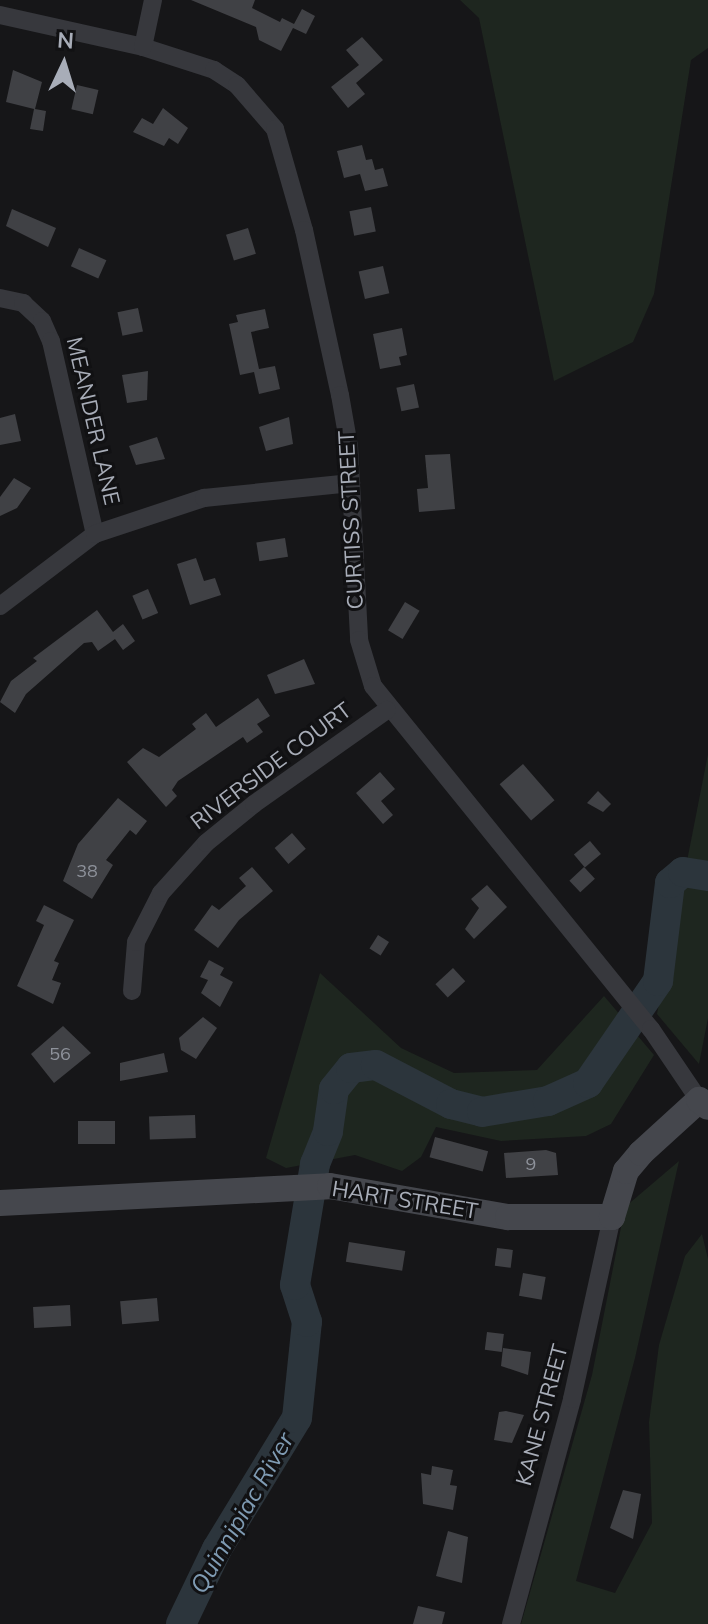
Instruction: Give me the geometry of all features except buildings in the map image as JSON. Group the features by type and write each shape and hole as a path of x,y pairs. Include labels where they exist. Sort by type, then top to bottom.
{"street":[{"path":"143,47 153,0"},
{"name":"CURTISS STREET","path":"0,15 143,47 225,77 261,109 275,129 304,230 340,395 351,483 359,640 373,686 387,710 651,1029 704,1104"},
{"name":"MEANDER LANE","path":"0,298 23,303 42,321 51,341 95,534"},
{"path":"0,606 95,534 204,498 351,483"},
{"name":"RIVERSIDE COURT","path":"132,991 136,942 161,893 206,843 254,804 387,710"},
{"path":"612,1217 626,1171 704,1104"},
{"name":"HART STREET","path":"0,1203 330,1186 508,1217 612,1217"},
{"name":"KANE STREET","path":"511,1624 572,1399 612,1217"}],"shaded area":[{"path":"460,0 708,0 708,48 691,60 654,294 633,342 554,381 479,18"},
{"path":"708,754 708,1018 699,1064 657,1014"},
{"path":"320,973 401,1048 454,1073 537,1070 604,996 654,1055 611,1124 586,1136 501,1141 436,1127 421,1157 402,1171 355,1155 286,1168 266,1158"},
{"path":"679,1161 635,1358 576,1581 615,1593 652,1523 649,1422 659,1345 685,1256 702,1234 708,1259 708,1624 521,1624 592,1375 625,1207"}],"waterway":[{"name":"Quinnipiac River","path":"181,1624 217,1549 297,1418 307,1322 295,1285 315,1164 328,1131 334,1089 351,1068 376,1065 451,1104 482,1112 548,1101 588,1083 658,981 670,883 683,872 708,876"}]}
